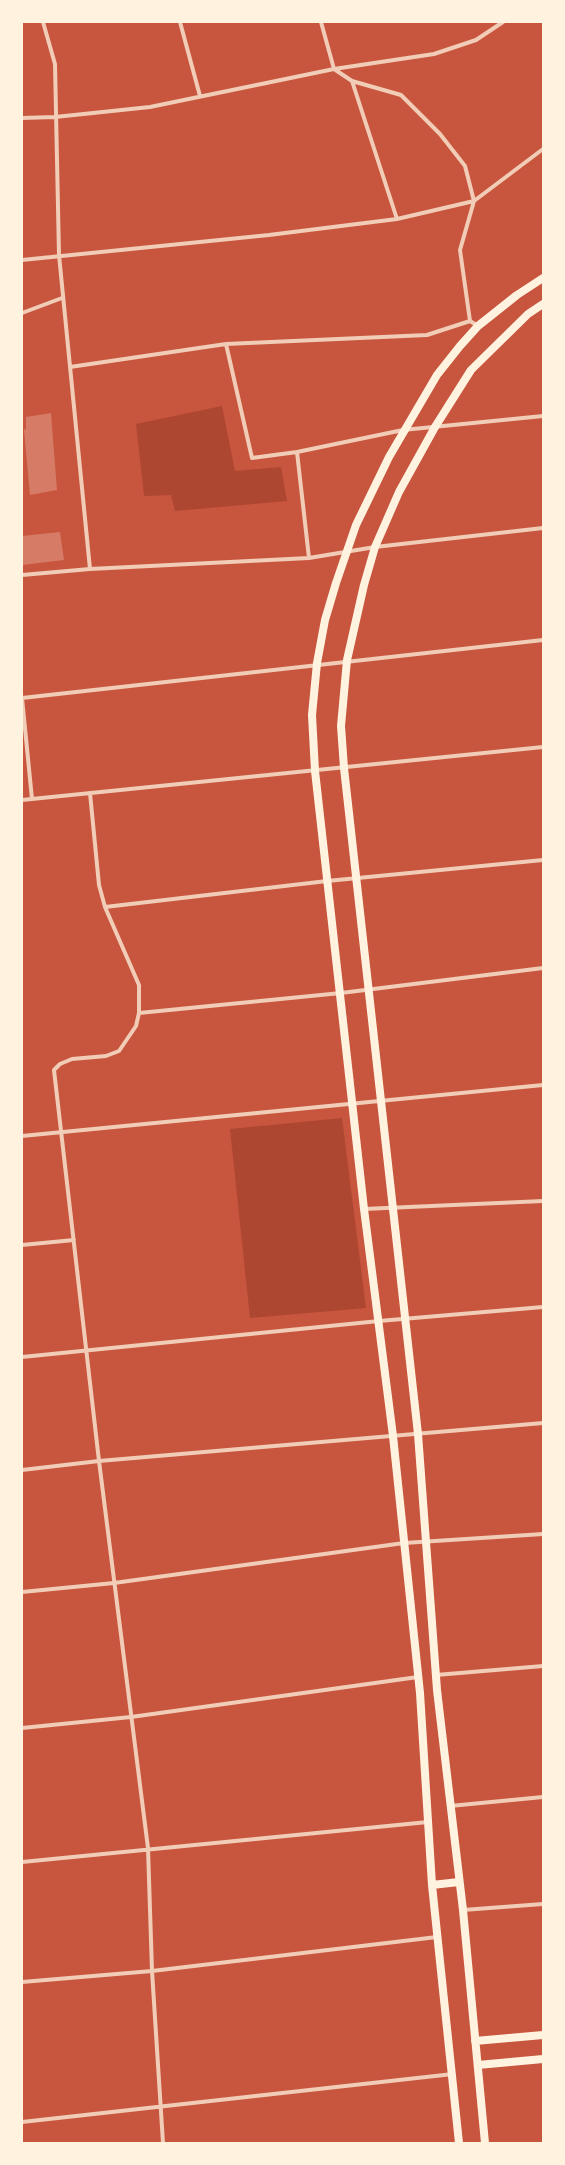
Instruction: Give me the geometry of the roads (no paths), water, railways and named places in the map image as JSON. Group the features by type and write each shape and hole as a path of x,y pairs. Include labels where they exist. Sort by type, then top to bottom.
{"main road":[{"path":"459,2143 453,2074 432,1885 419,1677 393,1436 364,1209 315,771 312,715 325,620 347,550 372,491 403,430 437,375 478,326 517,295 543,278"},
{"path":"485,2143 463,1910 449,1806 435,1675 424,1542 418,1434 391,1208 381,1100 344,768 341,726 347,660 364,584 375,547 399,492 435,427 472,370 528,314 543,304"},
{"path":"432,1885 459,1882"},
{"path":"475,2041 543,2035"},
{"path":"478,2066 543,2059"}],"street":[{"path":"43,22 55,64 59,255 62,298 90,569"},
{"path":"180,22 200,96"},
{"path":"321,22 334,69 352,81 401,95 440,134 465,166 474,201 460,250 470,322"},
{"path":"22,118 55,117 150,107 334,69 434,54 476,40 503,22"},
{"path":"352,81 397,219"},
{"path":"22,260 59,255 269,235 397,219 474,201 543,149"},
{"path":"22,313 62,298"},
{"path":"70,367 226,344 427,335 470,322 478,326"},
{"path":"226,344 252,458 297,452 403,430 543,416"},
{"path":"297,452 309,558"},
{"path":"22,575 90,569 309,558 347,550 543,528"},
{"path":"32,799 22,698 318,663 543,640"},
{"path":"22,800 543,748"},
{"path":"90,793 99,884 105,907 139,985 139,1013 136,1026 119,1051 106,1056 72,1060 60,1064 54,1070 99,1461 148,1848 152,1971 159,2106 163,2143"},
{"path":"105,907 328,881 543,860"},
{"path":"139,1013 369,990 543,968"},
{"path":"22,1136 543,1085"},
{"path":"364,1209 543,1201"},
{"path":"22,1245 74,1240"},
{"path":"22,1357 379,1321 543,1307"},
{"path":"22,1470 99,1461 543,1424"},
{"path":"22,1592 114,1583 404,1543 543,1534"},
{"path":"435,1675 543,1666"},
{"path":"22,1728 131,1717 419,1677"},
{"path":"449,1806 543,1797"},
{"path":"22,1862 148,1848 428,1822"},
{"path":"463,1910 543,1904"},
{"path":"22,1982 152,1971 437,1937"},
{"path":"22,2122 453,2074"}]}
